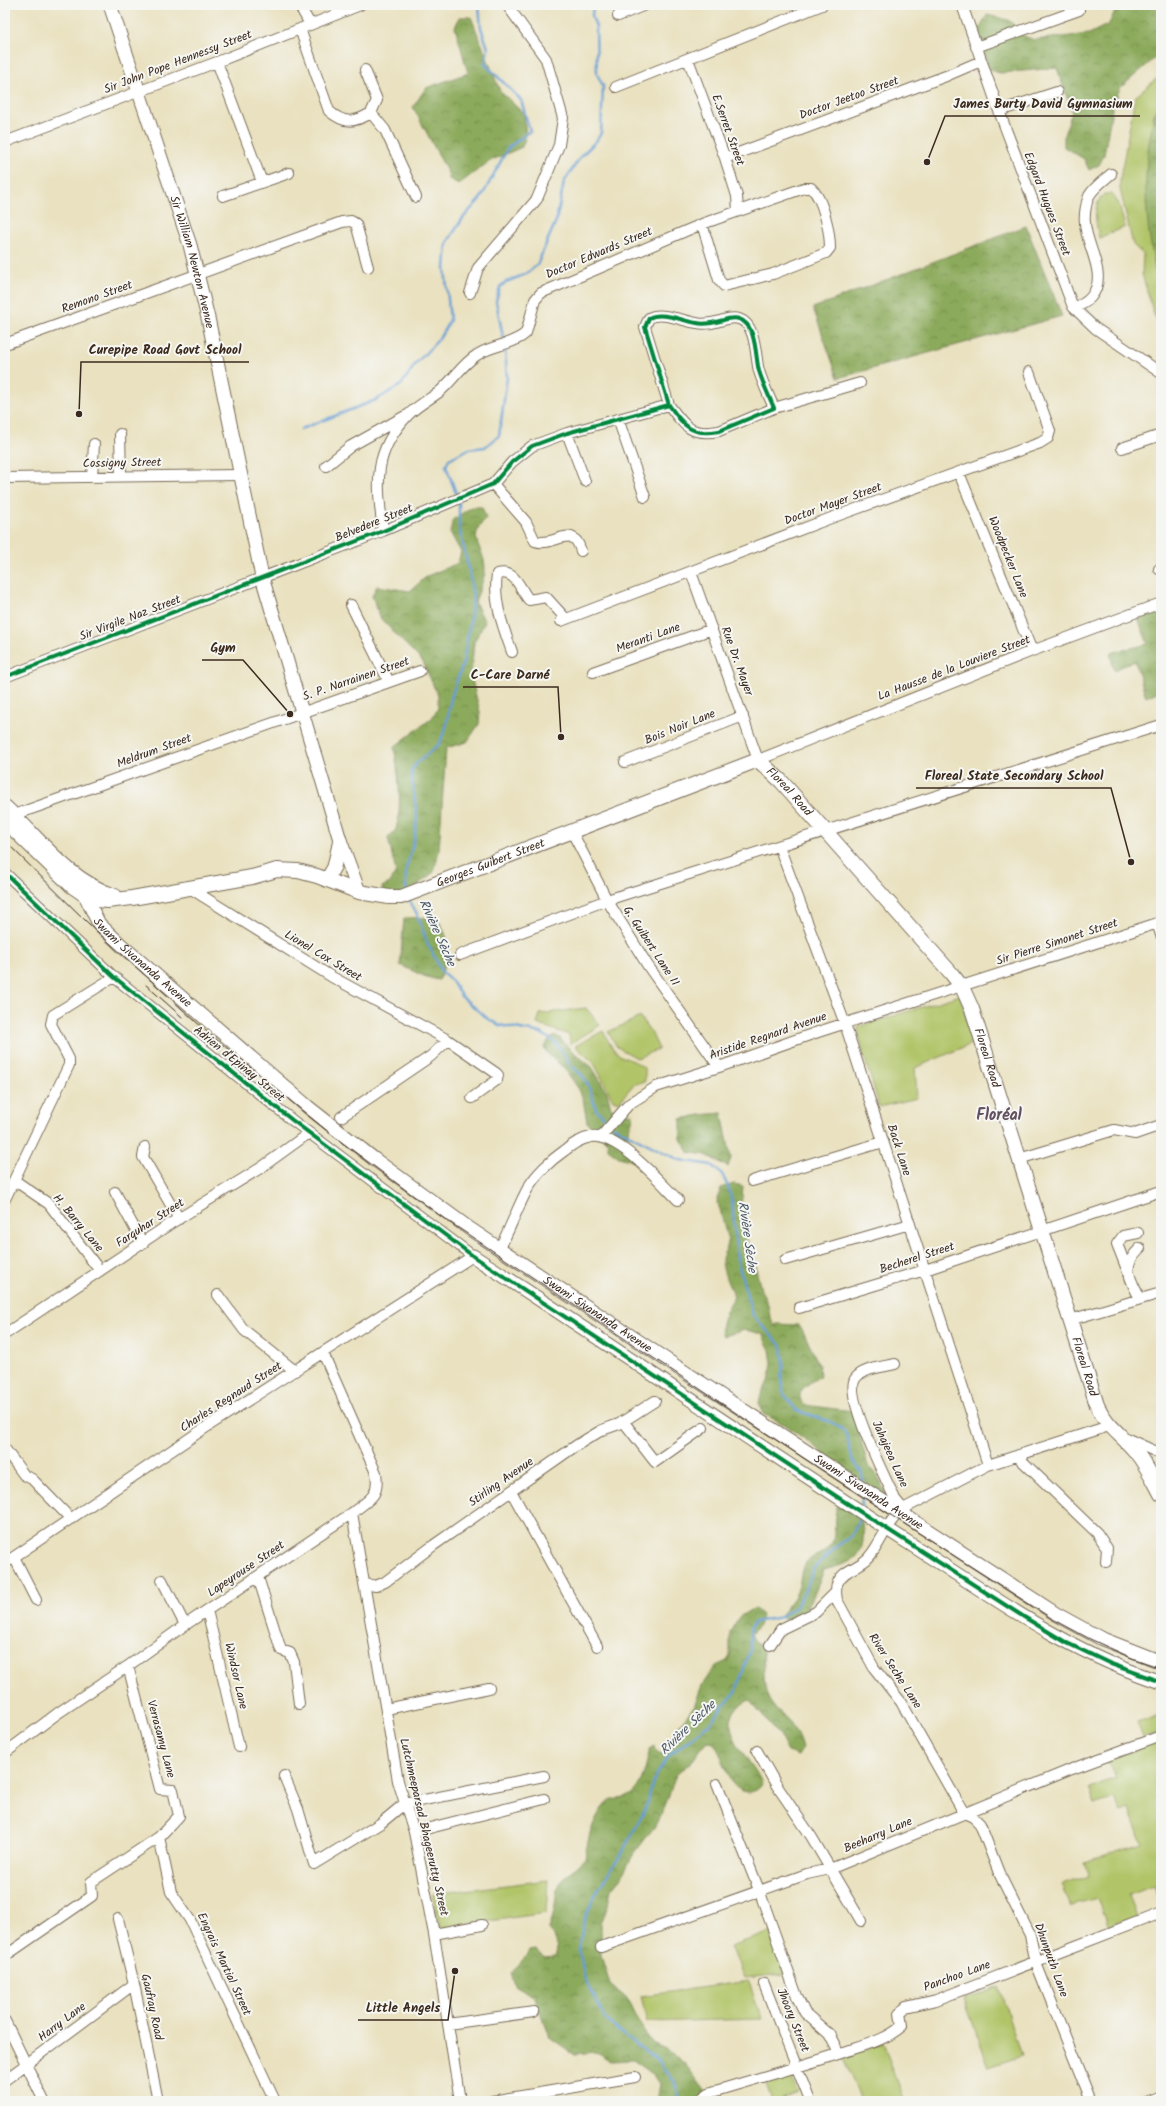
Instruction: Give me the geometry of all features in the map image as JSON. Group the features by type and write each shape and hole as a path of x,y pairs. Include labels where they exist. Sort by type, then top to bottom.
{"main road":[{"name":"Floreal Road","path":"758,760 781,781 826,831 962,987 972,1008 1097,1405 1109,1426 1121,1435 1142,1460 1161,1494"},
{"name":"Georges Guibert Street","path":"107,902 121,898 143,896 252,877 277,870 298,871 328,879 359,892 389,897 401,897 758,760"},
{"name":"Georges Guibert Street","path":"8,814 65,866 94,888 121,898"},
{"path":"8,814 63,878 85,895 107,902"}],"street":[{"name":"Sir William Newton Avenue","path":"110,5 190,245 262,577 302,712"},
{"path":"299,5 310,24"},
{"name":"Sir John Pope Hennessy Street","path":"5,142 217,62 360,5"},
{"path":"470,293 478,268 537,199 554,162 563,128 563,118 546,59 507,5"},
{"path":"618,16 645,5"},
{"path":"616,87 688,60 822,5"},
{"name":"Edgard Hugues Street","path":"962,5 998,111 1073,307 1095,328 1161,374"},
{"path":"976,46 1079,10"},
{"path":"300,29 329,111 339,119 351,121 371,113 377,100 365,70"},
{"name":"E.Serret Street","path":"688,60 725,158 737,196 738,211"},
{"name":"Doctor Jeetoo Street","path":"725,158 946,76 981,61"},
{"path":"217,62 262,182"},
{"path":"998,111 1057,92"},
{"path":"371,113 385,130 416,197"},
{"path":"223,196 289,173"},
{"path":"1073,307 1080,306 1088,301 1096,290 1099,279 1084,224 1089,196 1111,174"},
{"name":"Doctor Edwards Street","path":"383,531 379,481 383,450 391,435 409,414 437,393 475,356 499,345 510,342 526,333 535,300 549,288 702,224 804,188 811,188 819,198 830,238 830,248 826,253 773,274 724,286 719,280 702,224"},
{"name":"Remono Street","path":"5,344 342,222 351,221 356,224 368,267"},
{"path":"774,408 759,370 752,333 744,322 739,319 731,318 714,324 704,325 653,316 649,318 645,327 669,405 684,425 701,433 719,431 774,408 860,383"},
{"name":"Doctor Mayer Street","path":"512,652 499,612 495,583 497,574 504,572 512,575 529,600 546,596 564,620 831,518 1040,443 1048,438 1050,431 1029,372"},
{"path":"581,552 579,544 574,538 568,535 542,543 536,541 526,522 493,484 512,462 532,446 568,433 618,418 669,405"},
{"path":"326,466 351,446 375,431 409,414"},
{"path":"618,418 645,497"},
{"path":"568,433 585,481"},
{"path":"120,434 121,476"},
{"path":"1122,448 1161,435"},
{"path":"92,477 94,444"},
{"name":"Woodpecker Lane","path":"959,473 1032,651"},
{"name":"Cossigny Street","path":"5,478 240,475"},
{"name":"Belvedere Street","path":"262,577 383,531 493,484"},
{"name":"Rue Dr. Mayer","path":"691,572 758,760"},
{"name":"Sir Virgile Naz Street","path":"5,677 262,577"},
{"name":"La Hausse de la Louviere Street","path":"758,760 1032,651 1161,602"},
{"path":"350,605 389,682"},
{"name":"Meranti Lane","path":"593,672 712,629"},
{"name":"S. P. Narrainen Street","path":"302,712 420,671"},
{"path":"302,712 340,840 359,892"},
{"name":"Meldrum Street","path":"8,814 302,712"},
{"name":"Bois Noir Lane","path":"625,762 743,716"},
{"path":"460,955 607,900 1161,725"},
{"name":"G. Guibert Lane II","path":"572,832 607,900 652,972 719,1067"},
{"path":"328,879 334,867 340,840"},
{"name":"Back Lane","path":"779,846 845,1024 988,1465"},
{"path":"65,866 79,883 94,916"},
{"name":"Adrien d'Epinay Street","path":"5,873 114,976 309,1133 473,1256"},
{"name":"Lionel Cox Street","path":"188,887 332,978 448,1040 498,1075 497,1080 472,1098"},
{"name":"Swami Sivananda Avenue","path":"107,902 100,906 94,916 99,924 121,945 302,1102 393,1173 498,1249 845,1476 901,1510 1056,1614 1100,1638 1161,1662"},
{"path":"1159,923 1161,935"},
{"name":"Sir Pierre Simonet Street","path":"962,987 1159,923"},
{"path":"5,1198 70,1065 69,1059 50,1024 51,1019 53,1015 114,976"},
{"name":"Aristide Regnard Avenue","path":"603,1136 629,1104 656,1086 719,1067 845,1024 962,987"},
{"path":"341,1117 431,1056 448,1040"},
{"path":"1019,1159 1114,1130 1135,1134 1161,1125"},
{"name":"Farquhar Street","path":"5,1334 179,1219 262,1167 309,1133"},
{"path":"498,1249 508,1234 529,1187 540,1172 558,1155 580,1140 603,1136 644,1166 678,1200"},
{"path":"752,1181 883,1142"},
{"path":"145,1147 143,1157 179,1219"},
{"name":"H. Barry Lane","path":"14,1180 49,1204 100,1271"},
{"name":"Becherel Street","path":"799,1308 925,1270 1161,1191"},
{"path":"115,1192 142,1244"},
{"path":"785,1260 910,1224"},
{"path":"1138,1233 1123,1236 1117,1244 1140,1299"},
{"path":"1128,1272 1131,1257 1140,1248"},
{"path":"473,1256 845,1502 1067,1643 1112,1664 1161,1682"},
{"name":"Charles Regnaud Street","path":"5,1563 208,1426 473,1256"},
{"path":"1070,1320 1161,1293"},
{"path":"218,1295 244,1330 295,1371"},
{"name":"Lapeyrouse Street","path":"5,1753 58,1713 128,1666 185,1625 352,1513 378,1490 376,1473 323,1353"},
{"name":"Jahajeea Lane","path":"895,1364 862,1373 855,1379 853,1386 862,1429 901,1510"},
{"name":"Stirling Avenue","path":"366,1584 376,1586 385,1582 577,1445 602,1430 623,1421 655,1401"},
{"path":"623,1421 656,1462 703,1428"},
{"path":"770,1645 782,1629 816,1612 836,1592 838,1582 845,1573 862,1564 869,1557 883,1526 901,1510 988,1465 1109,1426"},
{"path":"1121,1435 1161,1454"},
{"path":"5,1449 24,1475 32,1479 70,1519"},
{"path":"1016,1456 1097,1533 1107,1548 1106,1562"},
{"path":"511,1492 597,1646"},
{"name":"Lutchmeeparsad Bhageerutty Street","path":"352,1513 366,1584 398,1781 414,1832 434,1934 460,2101"},
{"path":"14,1557 36,1600"},
{"path":"258,1577 281,1650 290,1653 294,1662 299,1704"},
{"path":"162,1580 185,1625"},
{"name":"River Seche Lane","path":"836,1592 837,1600 874,1668 901,1702 964,1814"},
{"name":"Windsor Lane","path":"207,1610 239,1747"},
{"name":"Verrasamy Lane","path":"5,1956 92,1896 91,1882 159,1837 179,1816 173,1790 160,1789 128,1666"},
{"path":"386,1710 490,1688"},
{"name":"Beeharry Lane","path":"601,1946 759,1890 807,1874 830,1869 1072,1769 1161,1736"},
{"path":"757,1751 777,1786 811,1836 861,1921"},
{"path":"284,1776 298,1809 314,1864 381,1823 404,1804 544,1776"},
{"path":"698,2101 709,2093 839,2053 828,2034 806,2013 798,1999 759,1890 717,1784"},
{"path":"414,1832 544,1800"},
{"name":"Dhunputh Lane","path":"964,1814 973,1817 980,1824 999,1873 1030,1935 1036,1963 1092,2101"},
{"name":"Engrais Martial Street","path":"159,1837 171,1892 190,1920 275,2101"},
{"path":"1036,1963 1161,1913"},
{"name":"Gaufray Road","path":"118,1919 134,1984 158,2101"},
{"path":"434,1934 482,1925"},
{"name":"Panchoo Lane","path":"839,2053 893,2034 902,2026 900,2013 906,2007 936,2000 984,1980 1036,1963"},
{"name":"Harry Lane","path":"5,2080 134,1984"},
{"name":"Jhoory Street","path":"764,1984 810,2101"},
{"path":"448,2024 534,2012"},
{"path":"5,2021 8,2035 26,2065 44,2101"},
{"path":"492,2101 635,2077"},
{"path":"1148,2101 1161,2096"}],"green space":[{"path":"1123,5 1161,5 1161,53 1120,88 1112,109 1104,155 1099,165 1089,170 1084,159 1064,147 1064,135 1072,112 1057,68 1000,73 990,70 976,36 987,15 1009,20 1024,36 1034,40 1089,34 1109,24 1114,13"},
{"path":"460,17 471,17 500,91 524,114 526,136 522,147 490,161 459,184 449,179 448,173 413,107 426,88 468,73 455,27"},
{"path":"1161,75 1161,95 1153,117 1154,267 1161,283 1161,326 1154,315 1142,274 1143,254 1133,245 1120,189 1120,179 1135,97"},
{"path":"1161,95 1161,283 1152,252 1149,233 1146,181 1149,146"},
{"path":"1104,194 1112,194 1119,204 1125,227 1099,238 1096,209 1097,204"},
{"path":"1026,226 1062,316 838,378 813,308"},
{"path":"471,507 482,507 486,518 477,532 476,538 484,561 485,573 475,602 485,622 474,642 471,676 480,712 479,724 467,742 446,748 439,850 434,872 406,894 383,894 382,887 390,883 396,872 388,838 396,829 399,810 398,777 394,747 432,718 438,708 438,696 423,662 381,619 372,596 377,586 410,591 427,576 458,563 461,552 450,532 453,520"},
{"path":"1161,610 1161,693 1157,692 1146,697 1135,661 1114,670 1110,653 1148,644 1138,619"},
{"path":"436,917 445,934 448,948 446,963 439,980 426,977 400,965 404,918"},
{"path":"960,995 973,1043 915,1068 917,1098 879,1107 862,1048 858,1027"},
{"path":"586,1008 600,1025 570,1044 569,1035 537,1024 540,1014"},
{"path":"640,1017 651,1032 659,1049 637,1058 617,1047 608,1032"},
{"path":"603,1031 611,1046 619,1055 637,1063 645,1069 645,1081 633,1085 619,1102 613,1100 594,1063 575,1046"},
{"path":"555,1035 592,1067 607,1092 611,1108 633,1114 632,1122 627,1134 627,1142 640,1158 636,1162 619,1157 608,1149 608,1143 587,1122 583,1099 578,1088 564,1068 547,1053 544,1047 550,1038"},
{"path":"722,1113 731,1158 728,1167 706,1155 688,1152 681,1139 681,1119 700,1115"},
{"path":"734,1184 743,1186 741,1208 743,1230 752,1252 761,1290 768,1305 770,1317 775,1327 776,1324 798,1325 802,1329 819,1365 820,1376 803,1388 800,1396 801,1400 804,1405 853,1411 868,1466 877,1474 887,1497 828,1460 820,1450 785,1425 764,1414 759,1403 762,1391 769,1382 772,1363 770,1350 762,1334 745,1330 723,1336 723,1321 734,1297 722,1264 722,1259 728,1241 717,1199 721,1188"},
{"path":"841,1505 859,1517 863,1528 862,1547 856,1557 849,1562 824,1570 808,1607 799,1619 791,1621 780,1617 797,1593 804,1565 807,1561 830,1547 834,1534 837,1507"},
{"path":"754,1608 762,1615 759,1626 751,1635 762,1647 764,1660 764,1680 767,1693 773,1705 792,1726 802,1749 798,1756 788,1752 779,1735 749,1700 740,1705 731,1718 731,1728 734,1738 762,1784 756,1790 748,1792 740,1790 736,1787 730,1779 716,1746 712,1741 706,1742 693,1760 676,1775 665,1806 655,1826 633,1855 622,1876 611,1889 608,1906 601,1923 601,1956 610,1984 627,1999 634,2014 652,2043 668,2050 685,2064 713,2101 657,2101 660,2084 654,2075 633,2060 611,2061 596,2052 574,2054 549,2037 535,1997 515,1985 511,1974 530,1951 536,1950 544,1957 555,1956 557,1949 549,1929 554,1912 557,1889 564,1878 585,1858 590,1834 600,1811 611,1799 621,1799 629,1796 635,1791 643,1776 650,1749 655,1746 656,1751 661,1754 667,1753 675,1736 675,1730 694,1707 702,1685 716,1666 727,1661 730,1656 730,1632 739,1617"},
{"path":"1161,1713 1161,1732 1143,1738 1137,1722"},
{"path":"1161,1740 1161,1903 1155,1885 1128,1894 1136,1917 1109,1926 1098,1899 1071,1906 1062,1885 1089,1876 1084,1862 1142,1843 1129,1810 1121,1813 1115,1798 1095,1803 1089,1788 1116,1779 1108,1759"},
{"path":"548,1880 546,1913 440,1928 432,1894"},
{"path":"771,1932 785,1974 744,1978 731,1946"},
{"path":"749,1981 761,2019 647,2022 641,1996"},
{"path":"999,1986 1021,2056 989,2067 964,1999"},
{"path":"883,2043 905,2101 862,2101 842,2057"},
{"path":"789,2073 797,2093 778,2101 772,2101 765,2081"}],"waterway":[{"path":"301,429 376,400 401,385 417,362 439,339 450,320 445,268 447,243 463,218 481,198 508,148 530,131 521,100 485,64 488,48 481,28 479,5"},
{"path":"504,342 496,301 500,287 506,282 526,274 537,265 556,221 564,182 581,156 597,140 601,133 603,86 597,74 596,27 592,16 593,5"},
{"path":"457,496 446,466 449,459 469,449 485,447 499,436 507,378 505,347"},
{"name":"Rivière Sèche","path":"406,890 406,869 414,840 417,817 411,771 416,764 439,744 446,728 451,698 463,663 470,623 473,596 459,527 459,501"},
{"name":"Rivière Sèche","path":"409,899 417,914 427,942 442,972 452,981 461,996 488,1019 499,1025 541,1033 556,1043 573,1068 581,1074 588,1084 596,1109 609,1123"},
{"name":"Rivière Sèche","path":"613,1126 680,1160 711,1165 722,1174 732,1201 737,1259 752,1314 782,1347 784,1363 781,1378 784,1394 796,1410 831,1422 842,1429 847,1436 852,1459 861,1471 864,1483"},
{"name":"Rivière Sèche","path":"861,1507 863,1492"},
{"name":"Rivière Sèche","path":"681,2101 675,2085 659,2061 618,2031 607,2020 585,1979 579,1950 584,1920 597,1891 624,1850 645,1810 653,1782 660,1769 668,1757 707,1726 736,1692 750,1650 750,1628 755,1622 781,1617 796,1606 804,1593 814,1568 842,1542 852,1536 860,1516"}],"tram line":[{"path":"5,841 88,923 205,1030 332,1135 442,1217 844,1485 1051,1618 1090,1639 1132,1658 1161,1668"},
{"path":"146,985 182,1017"}],"cycle path":[{"path":"5,677 383,531 493,484 512,462 532,446 567,433 669,405 684,424 695,431 719,431 774,408 759,371 752,334 745,322 739,319 730,318 709,324 703,324 666,316 654,316 649,318 645,327 669,405"},
{"path":"5,873 114,977 292,1120 473,1256 845,1502 1024,1617 1067,1643 1111,1664 1161,1682"}],"place":[{"name":"James Burty David Gymnasium","path":"927,162"},
{"name":"Curepipe Road Govt School","path":"79,414"},
{"name":"Gym","path":"290,714"},
{"name":"C-Care Darné","path":"561,737"},
{"name":"Floreal State Secondary School","path":"1131,862"},
{"name":"Little Angels","path":"455,1971"}],"district":[{"name":"Floréal","path":"999,1115"}]}
